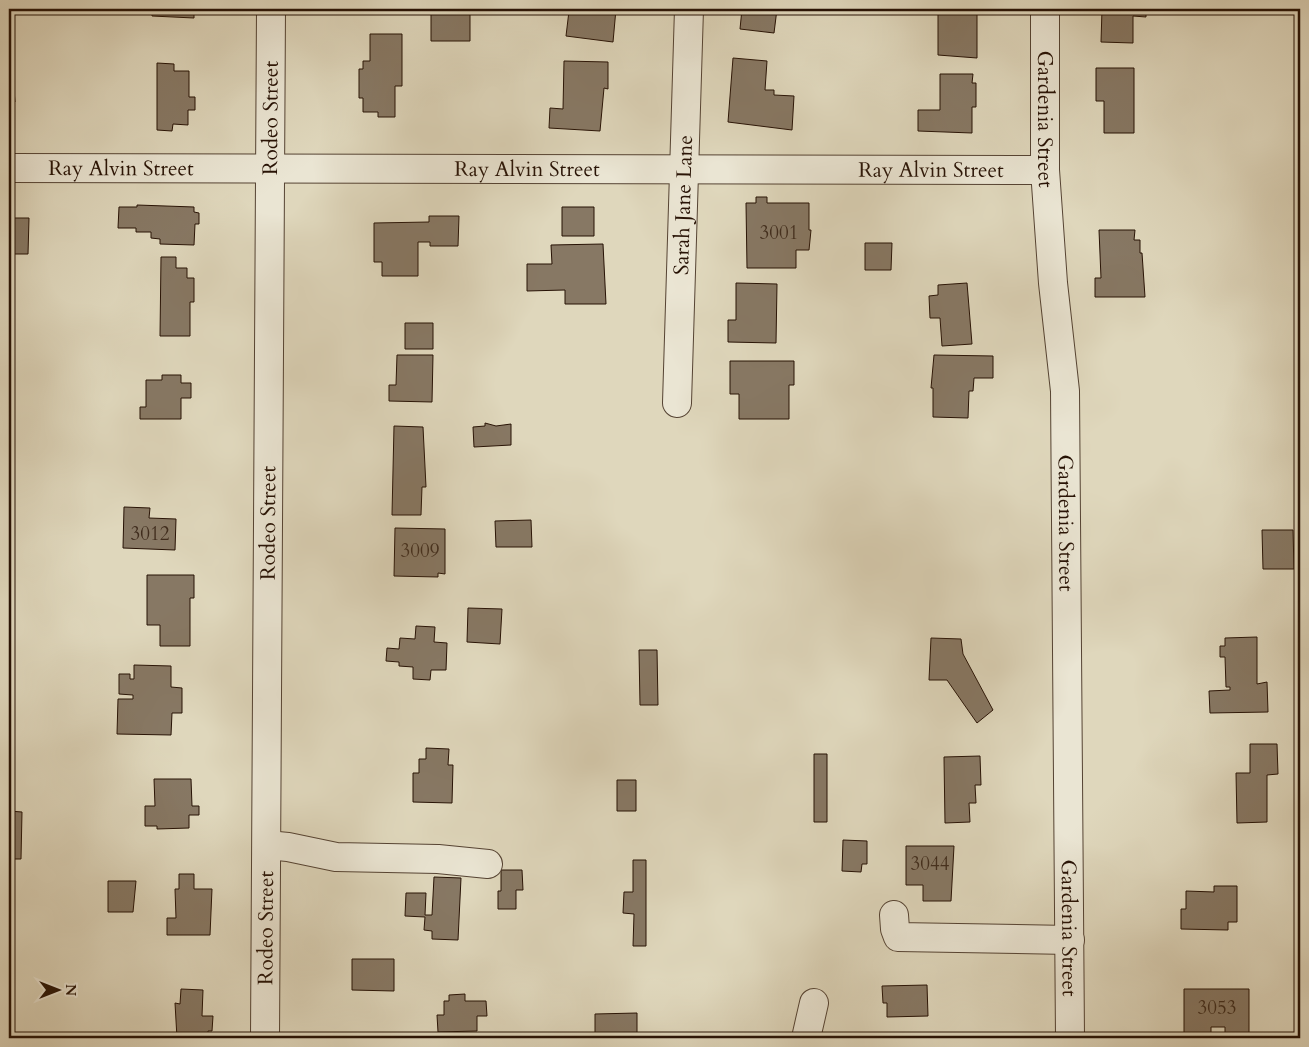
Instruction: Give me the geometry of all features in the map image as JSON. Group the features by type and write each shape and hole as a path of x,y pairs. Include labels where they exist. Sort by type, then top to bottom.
{"street":[{"name":"Rodeo Street","path":"265,1038 271,9"},
{"name":"Sarah Jane Lane","path":"677,403 690,9"},
{"name":"Gardenia Street","path":"1045,9 1045,170 1053,283 1065,391 1070,1038"},
{"name":"Ray Alvin Street","path":"9,168 1045,170"},
{"path":"267,845 288,847 336,857 438,859 488,864"},
{"path":"894,915 894,929 898,937 1070,940"},
{"path":"806,1038 814,1003"}],"building":[{"path":"152,9 194,9 194,18 152,16"},
{"path":"553,9 616,9 613,42 566,36 569,11"},
{"path":"742,9 777,9 774,33 740,29"},
{"path":"938,9 977,9 977,58 938,55"},
{"path":"1102,9 1146,9 1146,17 1133,16 1133,43 1101,42"},
{"path":"470,12 470,41 431,41 431,13"},
{"path":"370,34 402,34 402,86 395,86 395,117 378,117 378,112 363,112 363,98 359,98 359,69 363,69 363,61 370,61"},
{"path":"733,58 767,61 765,90 774,90 774,95 794,96 792,130 728,122"},
{"path":"564,61 608,62 608,89 604,88 600,131 549,128 550,108 563,109"},
{"path":"157,63 174,64 174,71 189,71 189,97 195,97 195,110 188,110 188,125 173,124 172,131 157,130"},
{"path":"1096,68 1134,68 1134,133 1104,133 1104,101 1096,101"},
{"path":"940,74 973,74 972,83 976,83 976,107 972,107 972,133 918,131 918,110 940,110"},
{"path":"9,78 13,78 15,102 9,102"},
{"path":"756,197 767,197 767,203 809,203 809,230 811,230 809,250 796,250 796,268 747,268 746,203 756,203"},
{"path":"137,205 194,207 194,212 199,213 199,224 195,224 194,245 160,244 160,239 151,238 151,232 136,232 136,228 118,228 119,207 137,207"},
{"path":"562,207 594,207 594,236 562,236"},
{"path":"429,216 459,216 458,246 430,246 430,242 418,242 418,276 382,276 382,262 374,262 374,223 429,222"},
{"path":"9,218 29,218 28,254 9,254"},
{"path":"1099,230 1135,230 1134,240 1140,240 1140,253 1142,253 1145,297 1095,297 1095,278 1101,278"},
{"path":"865,243 892,243 891,270 865,270"},
{"path":"603,244 606,304 565,304 565,290 527,291 527,264 552,264 551,245"},
{"path":"161,257 176,257 176,268 187,268 187,278 194,278 194,302 190,302 190,336 160,336"},
{"path":"736,283 777,284 776,343 728,342 728,320 736,320"},
{"path":"967,283 972,344 942,346 940,318 930,318 929,296 938,295 938,285"},
{"path":"405,323 433,323 433,349 405,349"},
{"path":"397,355 433,355 432,402 389,401 389,385 396,385"},
{"path":"934,355 993,356 993,378 974,378 973,391 969,391 968,418 933,417 933,388 931,388"},
{"path":"730,361 794,361 794,385 789,385 789,419 739,419 739,394 730,394"},
{"path":"162,375 181,375 181,383 191,383 191,398 181,398 181,419 140,419 140,407 146,407 146,380 162,380"},
{"path":"485,423 496,426 511,424 511,445 474,447 473,427 485,426"},
{"path":"394,426 423,427 426,487 422,487 421,515 392,515"},
{"path":"124,507 150,508 149,518 176,519 175,550 123,548"},
{"path":"531,520 532,547 496,547 495,521"},
{"path":"395,528 445,529 445,574 438,573 438,577 394,576"},
{"path":"1262,530 1293,530 1294,569 1263,569"},
{"path":"147,575 194,575 194,598 190,598 190,646 160,646 160,625 147,625"},
{"path":"468,608 502,609 500,644 467,642"},
{"path":"416,626 435,627 434,642 447,643 446,670 431,670 430,680 413,679 413,667 399,666 399,662 386,661 387,648 399,649 400,638 415,639"},
{"path":"1257,637 1257,684 1267,682 1268,712 1210,713 1209,691 1230,690 1230,687 1226,687 1225,657 1220,657 1220,646 1225,646 1225,638"},
{"path":"931,638 961,639 963,654 993,710 977,723 947,680 929,680"},
{"path":"639,650 657,650 658,705 640,705"},
{"path":"134,665 171,666 171,687 182,688 182,713 172,713 171,735 117,734 118,699 133,699 133,695 119,694 119,674 130,674 130,679 134,679"},
{"path":"1250,744 1277,744 1278,774 1267,775 1267,822 1237,823 1236,773 1250,773"},
{"path":"426,748 449,749 448,765 453,765 452,803 413,802 413,773 419,773 419,759 426,759"},
{"path":"814,754 827,754 827,822 814,822"},
{"path":"980,756 981,785 975,785 976,803 969,803 970,822 945,823 944,757"},
{"path":"154,779 191,779 192,806 199,806 199,815 189,815 189,828 157,829 157,826 145,826 145,806 155,806"},
{"path":"617,780 636,780 636,811 617,811"},
{"path":"9,811 22,812 21,859 9,859"},
{"path":"843,840 867,841 867,864 862,864 861,872 842,871"},
{"path":"906,846 954,846 951,901 923,901 923,885 906,885"},
{"path":"633,860 646,860 646,946 633,946 634,914 623,913 624,892 633,892"},
{"path":"501,870 522,870 523,890 516,890 516,909 498,909 498,891 501,891"},
{"path":"179,874 194,874 194,889 212,889 210,935 167,935 167,918 176,918 175,889 179,889"},
{"path":"434,877 461,878 458,940 432,939 432,931 424,930 425,917 405,916 406,893 426,893 425,915 432,915"},
{"path":"108,881 136,881 133,912 108,912"},
{"path":"1214,886 1237,886 1237,922 1228,922 1228,930 1181,929 1181,909 1186,909 1186,891 1214,892"},
{"path":"352,959 394,959 394,991 352,990"},
{"path":"927,985 928,1016 887,1017 887,1003 883,1003 882,986"},
{"path":"181,989 203,990 202,1016 213,1016 212,1031 208,1031 208,1038 177,1038 175,1003 180,1004"},
{"path":"1184,989 1249,989 1249,1038 1225,1038 1225,1027 1211,1027 1211,1038 1184,1038"},
{"path":"465,994 465,1001 486,1001 487,1016 477,1016 477,1031 438,1032 437,1015 444,1015 444,1001 449,1001 449,995"},
{"path":"637,1013 637,1038 595,1038 595,1014"}]}
